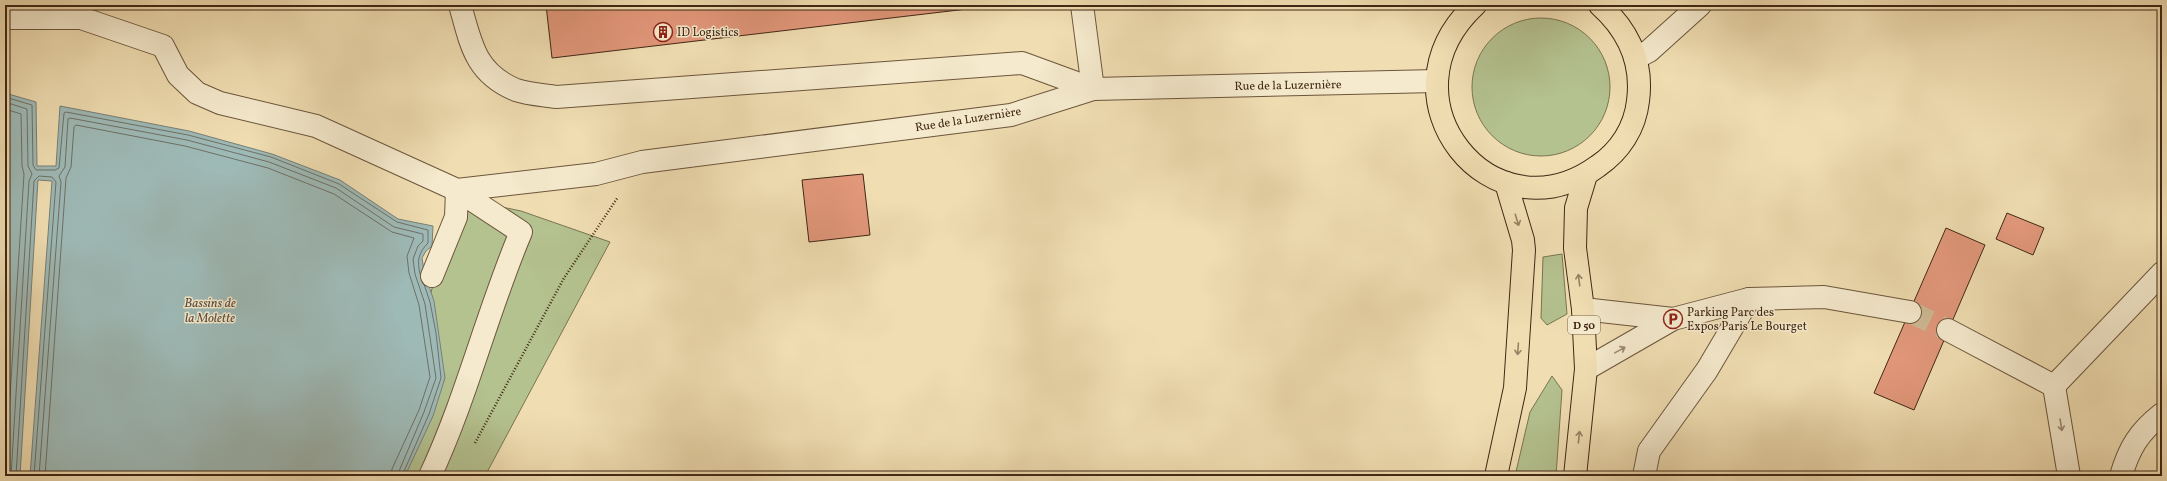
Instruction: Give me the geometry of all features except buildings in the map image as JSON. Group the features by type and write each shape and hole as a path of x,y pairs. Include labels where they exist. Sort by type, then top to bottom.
{"main road":[{"path":"1475,5 1462,17 1448,36 1439,58 1436,81 1439,111 1450,139 1470,162 1506,183 1518,186 1544,188 1569,183 1586,175 1612,156 1628,135 1637,110 1640,84 1636,58 1628,36 1614,17 1600,5"},
{"name":"D 50","path":"1575,476 1586,369 1583,309 1575,248 1576,208 1586,175"},
{"path":"1496,476 1515,388 1524,250 1523,240 1506,183"}],"street":[{"path":"460,5 474,52 490,76 517,90 556,97 1022,62 1093,89 1082,5"},
{"path":"1636,58 1649,51 1700,5"},
{"path":"5,18 82,12 163,46 178,75 197,93 220,103 316,126 457,190 521,232 486,324 456,418 430,476"},
{"name":"Rue de la Luzernière","path":"457,190 596,174 642,162 1011,115 1093,89 1436,81"},
{"path":"432,276 456,217 457,190"},
{"path":"2054,386 2162,272"},
{"path":"1586,369 1673,319 1749,299 1824,297 1910,312"},
{"path":"1644,476 1649,450 1707,370 1749,299"},
{"path":"1583,309 1673,319"},
{"path":"1948,330 2054,386"},
{"path":"2054,386 2069,476"},
{"path":"2121,476 2128,453 2146,426 2162,414"}],"path":[{"path":"475,444 564,278 642,162"}],"green space":[{"path":"1541,18 1567,23 1590,38 1605,61 1610,87 1605,113 1590,136 1567,151 1541,156 1515,151 1492,136 1477,113 1472,87 1477,61 1492,38 1515,23"},
{"path":"454,197 521,211 610,242 485,476 387,476"},
{"path":"1562,254 1567,314 1547,325 1541,318 1543,257"},
{"path":"1552,376 1562,390 1556,476 1515,476 1530,412"}],"water":[{"name":"Bassins de la Molette","path":"5,93 36,102 37,166 56,166 60,106 189,131 272,154 340,180 398,219 433,226 432,246 426,251 422,258 424,271 434,301 445,378 433,416 405,476 30,476 52,181 38,180 20,476 5,476"}],"tunnel":[{"path":"1910,312 1948,330"}],"place":[{"name":"ID Logistics","path":"663,32"},
{"name":"Parking Parc des Expos Paris Le Bourget","path":"1673,319"}]}
